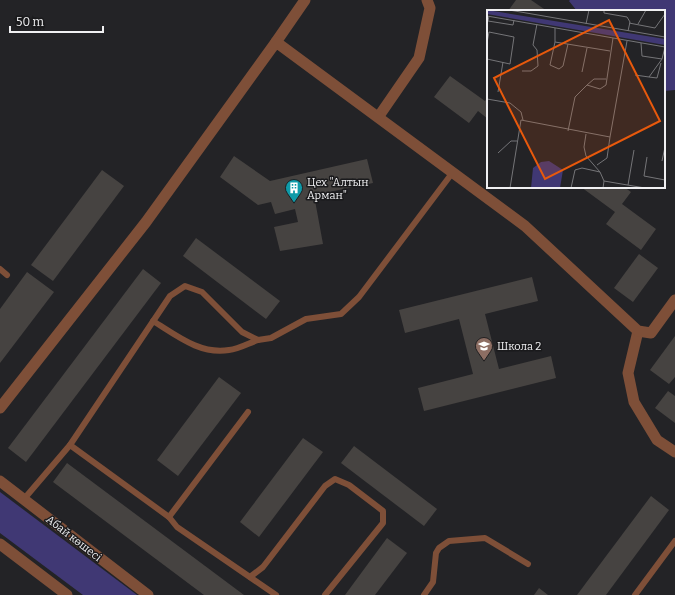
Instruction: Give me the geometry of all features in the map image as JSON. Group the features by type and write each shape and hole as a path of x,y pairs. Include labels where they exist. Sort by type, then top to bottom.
{"street":[{"path":"0,408 146,222 276,42 304,0"},
{"path":"379,116 419,58 430,8 427,0"},
{"path":"276,42 379,116 525,226 638,332 651,332 675,300"},
{"path":"638,332 628,374 634,402 657,440 675,452"},
{"name":"Абай көшесі","path":"0,481 148,595"},
{"path":"0,544 67,595"}],"lane":[{"path":"153,321 189,343 210,351 230,350 258,340 271,338 306,319 340,314 359,296 453,172"},
{"path":"0,269 7,275"},
{"path":"24,499 70,445 170,296 185,286 202,292 242,332 258,340"},
{"path":"169,517 248,412"},
{"path":"70,445 169,517 177,527 276,595"},
{"path":"250,577 263,567 324,486 335,479 349,485 383,511 383,523 325,595"},
{"path":"424,595 433,582 436,553 439,548 449,541 485,538 528,564"},
{"path":"635,595 675,541"}],"shaded area":[{"path":"675,0 675,90 665,91 665,10 576,10 569,1"},
{"path":"0,492 137,595 83,595 0,533"}],"building":[{"path":"516,0 531,0 546,10 509,10"},
{"path":"450,76 485,101 487,98 487,118 478,111 469,123 434,97"},
{"name":"Цех \"Алтын Арман\"","path":"234,156 270,181 367,159 373,183 314,195 323,244 280,251 274,227 298,222 295,209 275,214 271,202 258,205 220,177"},
{"path":"102,170 124,186 53,281 31,265"},
{"path":"582,188 625,188 631,192 622,204 656,229 641,250 606,224 615,212"},
{"path":"196,238 280,301 266,319 183,256"},
{"path":"639,254 658,268 633,302 614,288"},
{"path":"143,269 161,283 26,462 8,448"},
{"path":"27,272 54,292 0,363 0,309"},
{"path":"532,277 538,301 485,314 499,369 551,356 556,378 424,411 418,388 473,374 459,319 405,333 399,310"},
{"path":"675,336 675,377 669,384 650,370"},
{"path":"219,377 241,393 178,476 157,460"},
{"path":"668,391 675,396 675,423 655,408"},
{"path":"303,438 323,452 259,537 240,522"},
{"path":"354,446 437,509 424,526 341,463"},
{"path":"67,463 244,595 204,595 53,482"},
{"path":"651,496 669,510 606,595 577,595"},
{"path":"387,538 407,553 375,595 345,595"},
{"path":"539,588 548,595 534,595"}],"place":[{"name":"Цех \"Алтын Арман\"","path":"294,203"},
{"name":"Школа 2","path":"484,361"}]}
